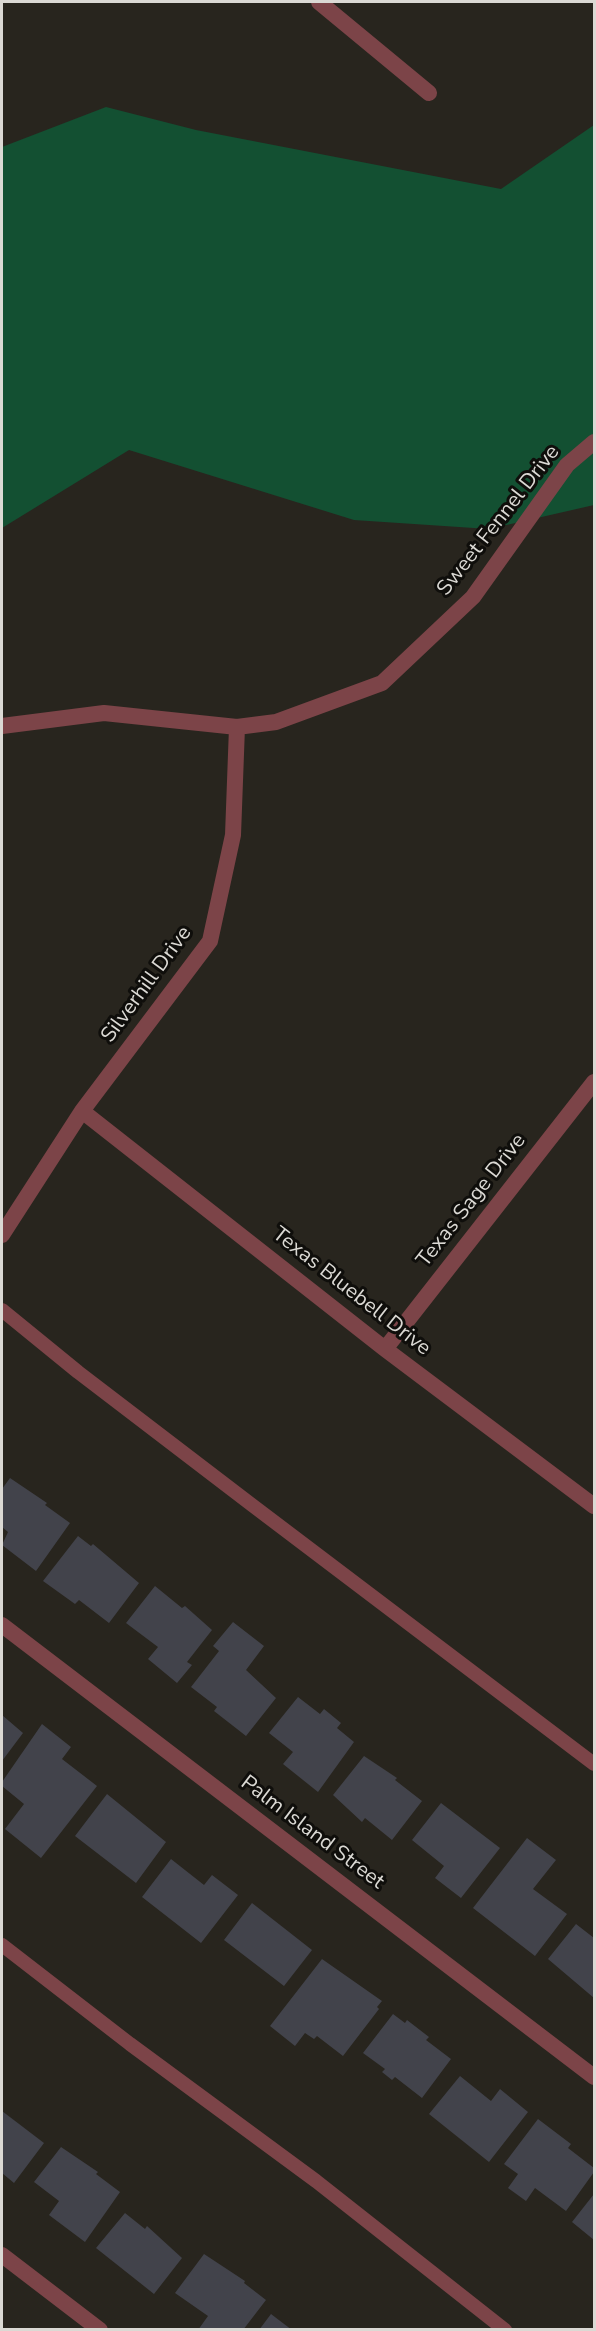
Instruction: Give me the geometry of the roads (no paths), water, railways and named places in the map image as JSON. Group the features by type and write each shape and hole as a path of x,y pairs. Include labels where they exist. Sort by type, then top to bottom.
{"street":[{"path":"319,2 429,93"},
{"name":"Sweet Fennel Drive","path":"2,726 104,713 237,727 276,722 382,682 473,597 567,465 594,442"},
{"name":"Silverhill Drive","path":"2,1235 82,1110 210,940 233,835 237,727"},
{"name":"Texas Sage Drive","path":"385,1348 594,1082"},
{"name":"Texas Bluebell Drive","path":"82,1110 385,1348 594,1506"},
{"name":"Palm Island Street","path":"2,1625 594,2077"},
{"path":"2,2255 100,2330"}],"lane":[{"path":"2,1310 169,1442 594,1764"},
{"path":"2,1945 130,2044 316,2181 505,2330"}]}
